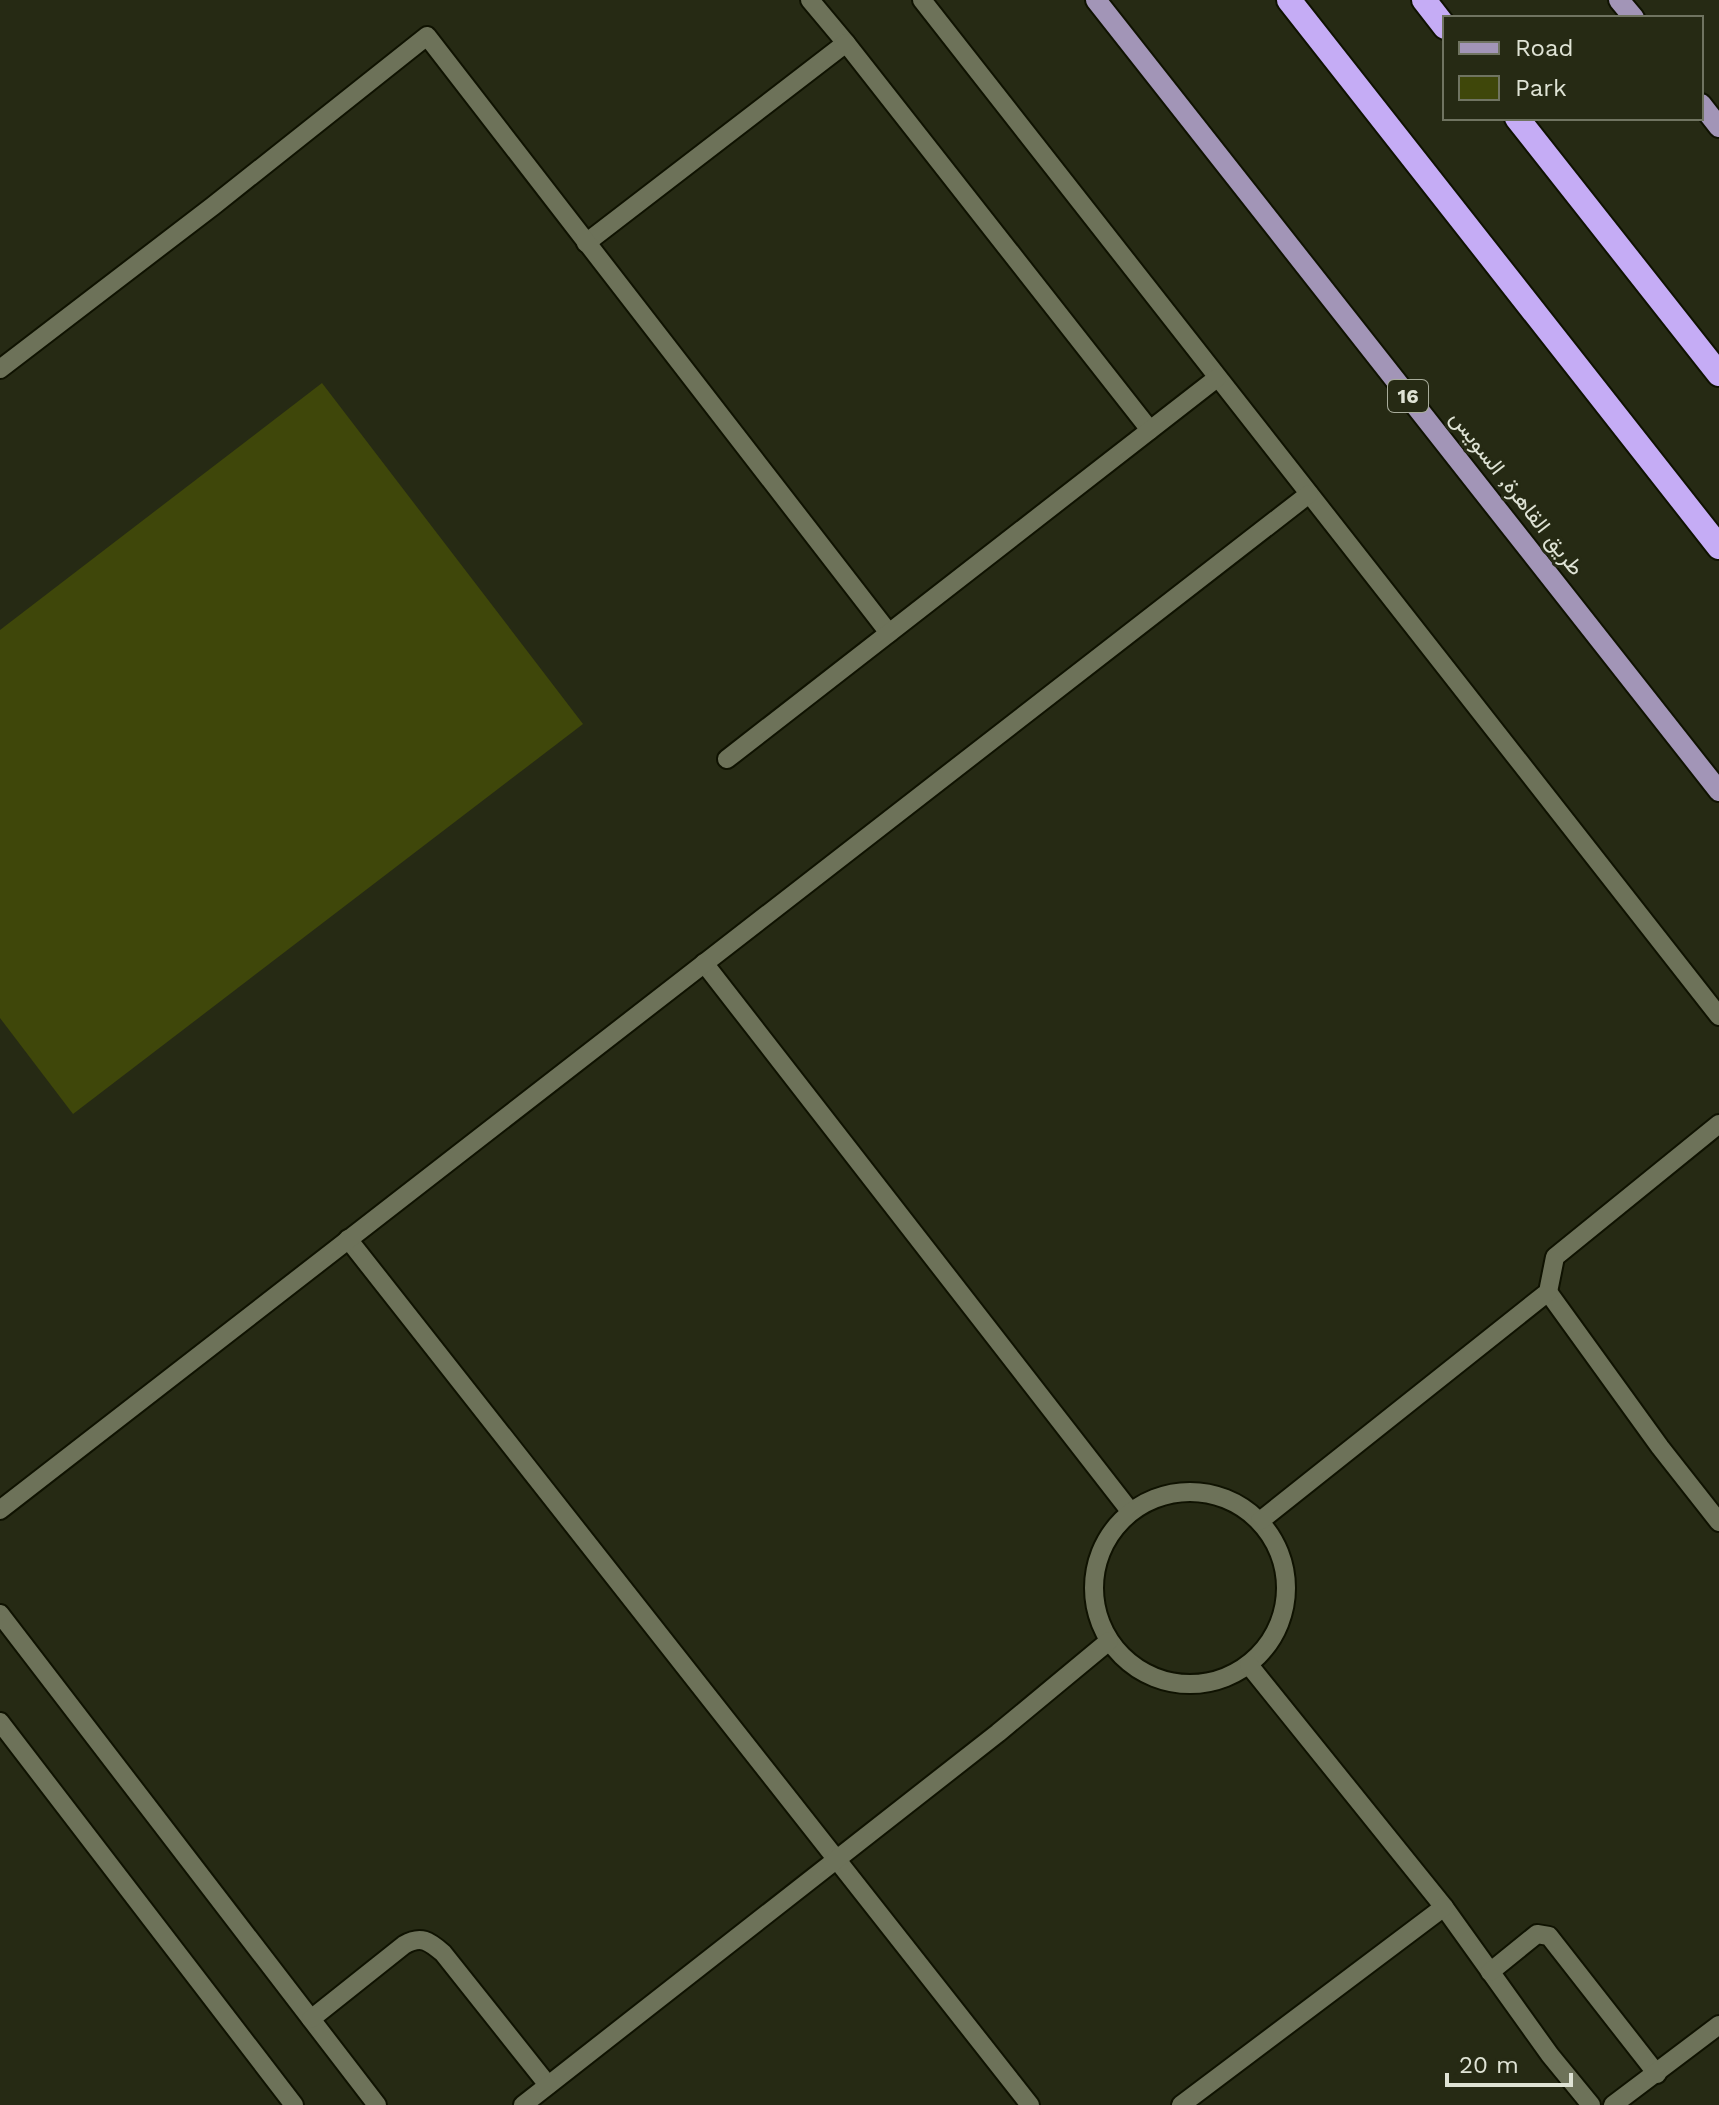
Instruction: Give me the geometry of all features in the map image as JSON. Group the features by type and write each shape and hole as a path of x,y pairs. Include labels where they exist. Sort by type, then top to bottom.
{"highway":[{"path":"1269,0 1341,66"},
{"path":"1289,0 1719,547"},
{"path":"1424,0 1443,24"},
{"path":"1519,120 1719,374"}],"main road":[{"name":"طريق القاهرة, السويس","path":"1096,0 1719,791"},
{"path":"1619,0 1632,16"},
{"path":"1703,107 1719,127"}],"lane":[{"path":"810,0 1150,430"},
{"path":"922,0 1719,1016"},
{"path":"0,369 427,36 889,633"},
{"path":"586,243 846,43"},
{"path":"727,759 1217,378"},
{"path":"0,1510 1309,494"},
{"path":"704,963 1130,1511"},
{"path":"1260,1521 1548,1292 1555,1257 1719,1124"},
{"path":"348,1239 1030,2105"},
{"path":"1548,1292 1660,1447 1719,1522"},
{"path":"1197,1491 1231,1500 1260,1521 1280,1551 1288,1586 1281,1621 1249,1665 1202,1685 1166,1683 1133,1667 1109,1641 1095,1608 1094,1572 1106,1538 1130,1511 1161,1494 1197,1491"},
{"path":"0,1614 377,2105"},
{"path":"523,2105 998,1733 1109,1641"},
{"path":"1249,1665 1444,1907 1550,2055 1591,2105"},
{"path":"0,1722 294,2105"},
{"path":"1181,2105 1444,1907"},
{"path":"1490,1972 1537,1934 1549,1936 1657,2074"},
{"path":"311,2019 404,1945 414,1939 425,1939 443,1953 548,2085"},
{"path":"1613,2105 1719,2025"}],"green space":[{"path":"322,383 583,724 73,1114 0,1018 0,630"}]}
